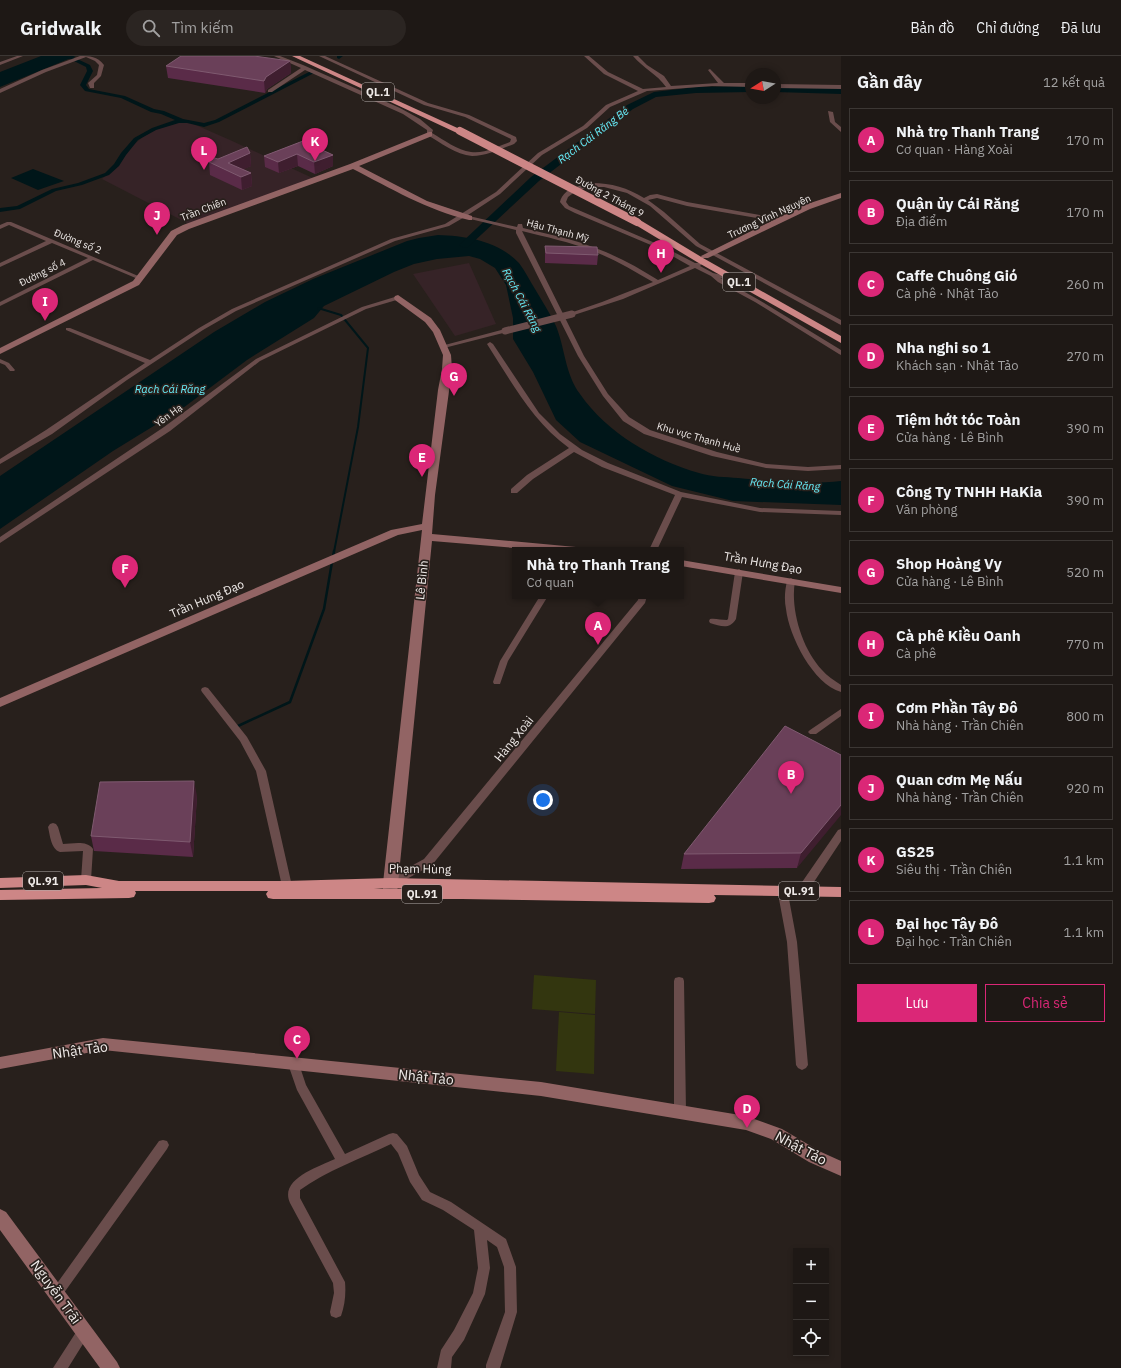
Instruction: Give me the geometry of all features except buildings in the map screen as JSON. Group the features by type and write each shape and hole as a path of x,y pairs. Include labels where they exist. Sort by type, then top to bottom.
{"highway":[{"name":"Đường 2 Tháng 9","path":"295,56 464,130"},
{"name":"Đường 2 Tháng 9","path":"306,56 365,82 464,130 641,220 684,244 733,279 841,340"},
{"name":"Đường 2 Tháng 9","path":"641,220 704,259 841,333"},
{"name":"Phạm Hùng","path":"0,883 86,886 390,888"},
{"name":"Phạm Hùng","path":"0,895 86,886 287,886 757,894 802,891 841,892"},
{"name":"Phạm Hùng","path":"757,894 784,899 841,899"}],"street":[{"path":"0,64 22,56"},
{"path":"0,91 83,56"},
{"path":"88,56 97,60 102,65 99,76 91,83 92,87"},
{"path":"276,56 382,102 425,125 430,130 429,134 458,150 472,154 486,152 514,141 514,138 509,135 475,119 436,108 321,56"},
{"path":"586,56 606,73 642,91"},
{"path":"635,56 645,66 662,77 670,88"},
{"path":"270,91 305,68"},
{"path":"710,70 722,84"},
{"path":"365,82 373,80"},
{"path":"0,462 49,432 150,362 201,329 253,300 393,240 447,225 466,217 498,193 540,154 550,150 585,127 608,106 642,91 722,84 745,85"},
{"path":"781,86 841,87"},
{"path":"382,102 392,99"},
{"path":"830,112 832,121 841,130"},
{"name":"Trần Chiên","path":"0,351 136,283 174,233 186,227 353,166 429,134"},
{"path":"353,166 419,199 466,217"},
{"path":"841,323 704,259 660,247 577,212 563,202 564,197 568,193 585,186 606,184 644,200 698,245 704,259 711,274 720,281 757,301 841,353"},
{"name":"Trương Vĩnh Nguyên","path":"704,259 807,207 841,195"},
{"path":"644,200 652,196 657,196 687,204 780,220"},
{"name":"Hậu Thạnh Mỹ","path":"466,217 596,250 636,269 658,282"},
{"name":"Đường số 2","path":"0,228 9,224 51,240 140,278"},
{"name":"Khu vực Thạnh Huề","path":"517,229 581,356 605,395 626,419 647,432 730,458 766,466 808,469 841,467"},
{"path":"0,265 51,240"},
{"path":"684,244 698,245"},
{"name":"Đường số 4","path":"0,304 93,258"},
{"path":"444,346 572,314 616,300 658,282 704,259"},
{"path":"711,274 733,279"},
{"name":"Yên Hạ","path":"0,541 167,429 258,360 364,308 398,298"},
{"name":"Lê Bình","path":"390,888 437,431 447,369 447,355 444,346 428,320 398,298"},
{"path":"68,329 150,362"},
{"path":"490,344 536,414 557,436 574,448 605,465 679,494 760,510 841,513"},
{"path":"0,360 7,364 12,370"},
{"path":"514,491 530,477 574,448"},
{"path":"654,547 679,494"},
{"name":"Trần Hưng Đạo","path":"0,703 395,532 426,532 550,547"},
{"name":"Trần Hưng Đạo","path":"684,563 841,590"},
{"path":"713,621 728,623 732,619 739,572"},
{"path":"791,581 788,592 792,625 814,666 821,674 841,689"},
{"path":"497,682 504,661 542,599"},
{"name":"Hàng Xoài","path":"390,888 428,862 642,599"},
{"path":"205,690 244,740 256,759 261,771 287,886"},
{"path":"812,732 841,712"},
{"path":"53,826 57,844 60,848 88,849 86,886"},
{"path":"802,891 841,833"},
{"path":"784,899 792,942 802,1065"},
{"path":"679,981 680,1112"},
{"name":"Nhật Tảo","path":"0,1063 103,1044 541,1089 746,1123 776,1134 814,1157 841,1169"},
{"path":"294,1064 301,1086 342,1161"},
{"path":"336,1312 340,1293 339,1282 294,1199 293,1194 295,1187 303,1181 342,1161 393,1138 402,1150 414,1178 426,1196 447,1206 502,1243 510,1267 511,1312 492,1365 493,1368"},
{"path":"57,1293 163,1145"},
{"name":"Nguyễn Trãi","path":"0,1217 111,1368"},
{"path":"444,1368 446,1355 459,1335 479,1294 484,1268 480,1227"},
{"path":"60,1368 85,1331"}],"shaded area":[{"path":"189,122 317,180 191,225 102,179 121,161 131,147 144,136 159,128 176,123"},
{"path":"469,263 496,324 455,336 413,274"}],"green space":[{"path":"534,975 596,980 595,1014 532,1009"},
{"path":"559,1012 595,1015 594,1074 556,1071"}],"water":[{"path":"41,56 76,56 0,87 0,72"},
{"path":"33,169 64,181 38,190 11,178"},
{"name":"Rạch Cái Răng","path":"438,235 471,238 482,241 502,249 519,263 556,326 568,369 575,386 591,408 618,433 649,453 665,461 708,475 790,482 815,483 841,481 841,505 733,501 672,486 580,442 556,420 533,372 513,339 513,318 506,285 495,268 480,259 469,256 437,259 414,264 394,272 324,306 314,318 247,360 183,408 113,451 0,529 0,476 214,332 265,302 313,279 407,241"}],"waterway":[{"path":"67,56 88,66 90,71 83,85 87,90 123,97 153,111 162,112 182,121"},
{"path":"182,121 204,125 217,121 311,73"},
{"name":"Rạch Cái Răng Bé","path":"464,245 535,179 630,107 654,95 696,90 745,89"},
{"name":"Rạch Cái Răng Bé","path":"781,89 841,91"},
{"path":"0,210 18,208 54,190 80,184 107,174 117,165 123,154 136,139 154,129 182,121"},
{"path":"318,308 341,315 368,348 358,427 334,552"},
{"path":"333,557 334,551"},
{"path":"238,726 290,702 324,609 332,562"}],"place":[{"name":"GS25","path":"315,161"},
{"name":"Đại học Tây Đô","path":"204,170"},
{"name":"Quan cơm Mẹ Nấu","path":"157,235"},
{"name":"Cà phê Kiều Oanh","path":"661,273"},
{"name":"Cơm Phần Tây Đô","path":"45,321"},
{"name":"Shop Hoàng Vy","path":"454,396"},
{"name":"Tiệm hớt tóc Toàn","path":"422,477"},
{"name":"Công Ty TNHH HaKia","path":"125,588"},
{"name":"Nhà trọ Thanh Trang","path":"598,645"},
{"name":"Quận ủy Cái Răng","path":"791,794"},
{"name":"Caffe Chuông Gió","path":"297,1059"},
{"name":"Nha nghi so 1","path":"747,1128"}]}
